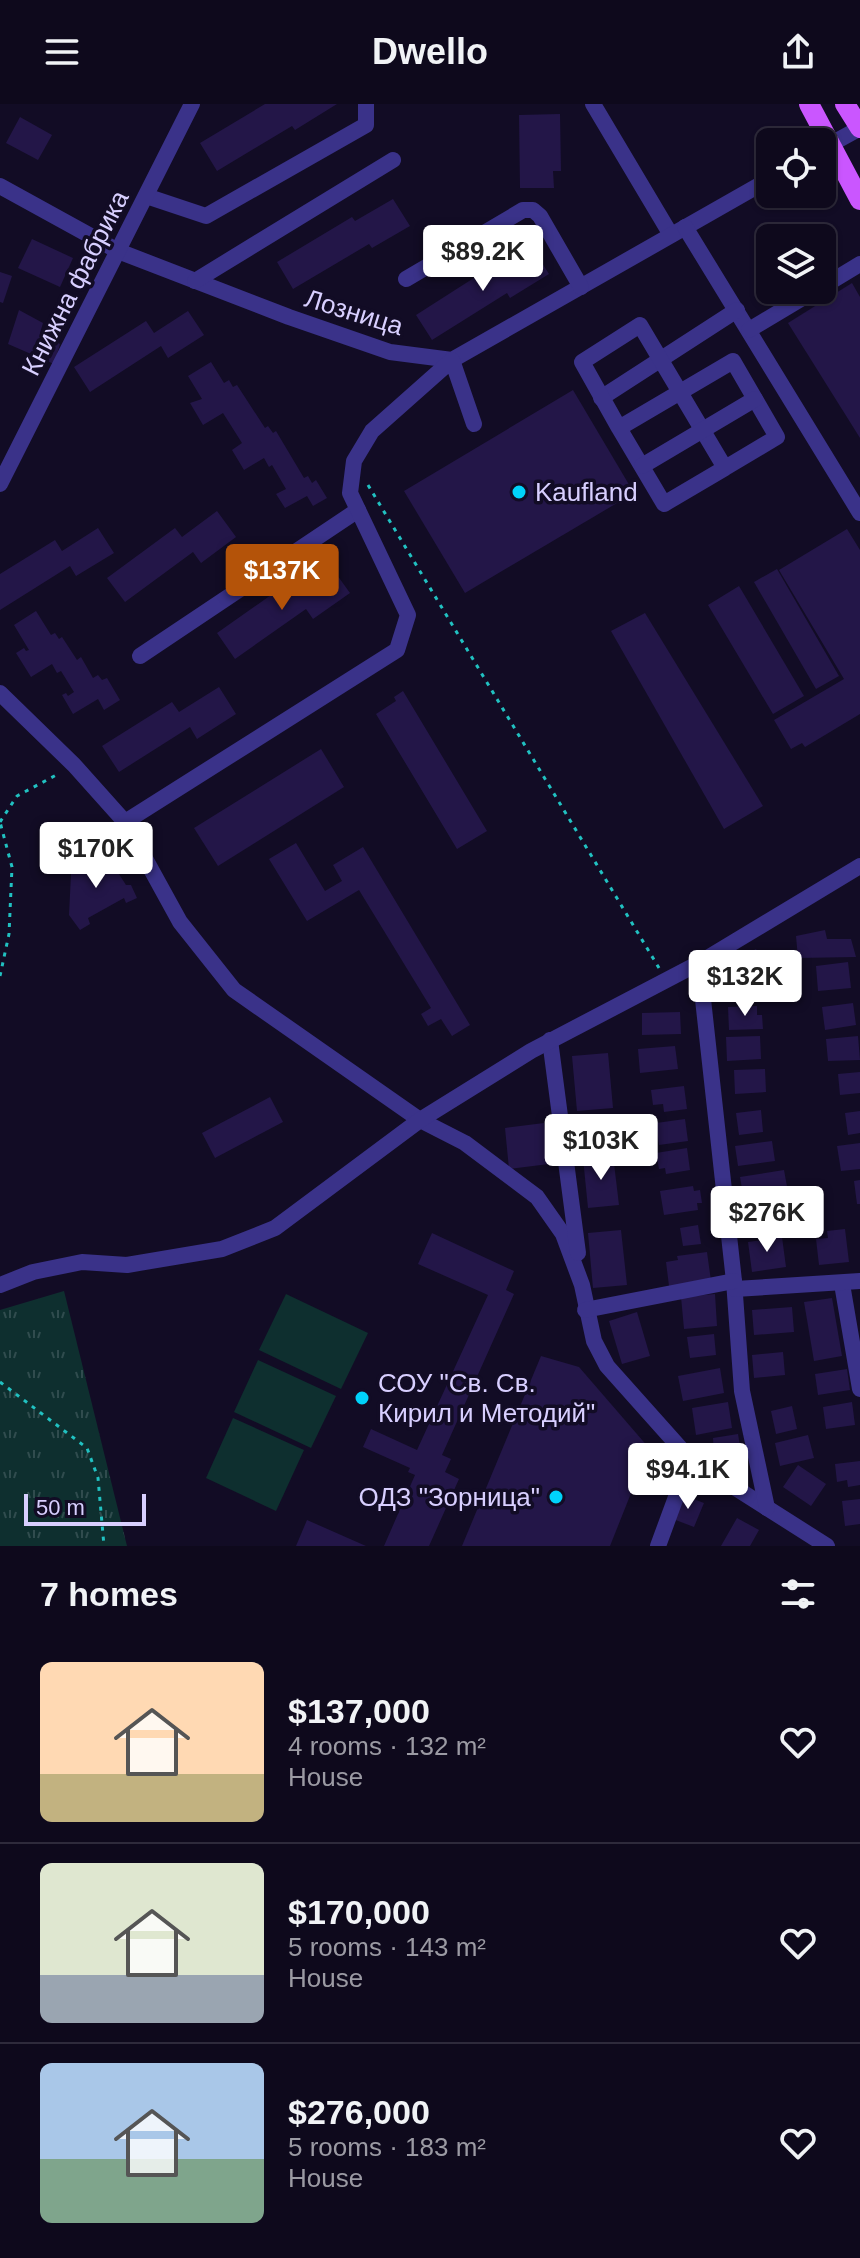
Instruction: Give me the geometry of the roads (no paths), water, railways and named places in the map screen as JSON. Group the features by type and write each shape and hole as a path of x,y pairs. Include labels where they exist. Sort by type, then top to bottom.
{"main road":[{"path":"809,104 818,128"},
{"path":"845,104 860,128"},
{"path":"836,163 860,200"}],"street":[{"name":"Книжна фабрика","path":"0,484 192,104"},
{"path":"146,196 206,216 366,125 366,104"},
{"path":"593,104 678,231 737,310 860,513"},
{"path":"836,141 860,128"},
{"path":"195,281 393,160"},
{"name":"Лозница","path":"0,186 118,251 195,281 390,352 452,360"},
{"path":"125,822 397,650 408,615 350,493 354,461 372,431 452,360 756,187"},
{"path":"406,279 523,210 533,210 540,216 581,287"},
{"path":"836,279 860,265"},
{"path":"749,330 793,304"},
{"path":"601,398 737,310"},
{"path":"619,428 681,394 733,361 777,437 725,468 664,504 601,398 582,362 640,325 661,359 681,394 702,430 725,468"},
{"path":"452,360 474,424"},
{"path":"642,466 755,399"},
{"path":"140,656 358,510"},
{"path":"0,693 74,765 125,822 180,922 234,990 420,1120 465,1143 537,1197 563,1234 582,1285"},
{"path":"0,1285 33,1272 82,1262 127,1265 222,1249 275,1228 420,1120 550,1040 699,963 860,870"},
{"path":"699,963 734,1285 742,1391 767,1508"},
{"path":"550,1040 585,1310 594,1341 607,1366 690,1459 827,1546"},
{"path":"585,1310 734,1285 842,1284 860,1281"},
{"path":"842,1284 860,1389"},
{"path":"658,1546 690,1459"}],"place":[{"name":"Kaufland","path":"519,492"},
{"name":"СОУ \"Св. Св. Кирил и Методий\"","path":"362,1398"},
{"name":"ОДЗ \"Зорница\"","path":"556,1497"}]}
